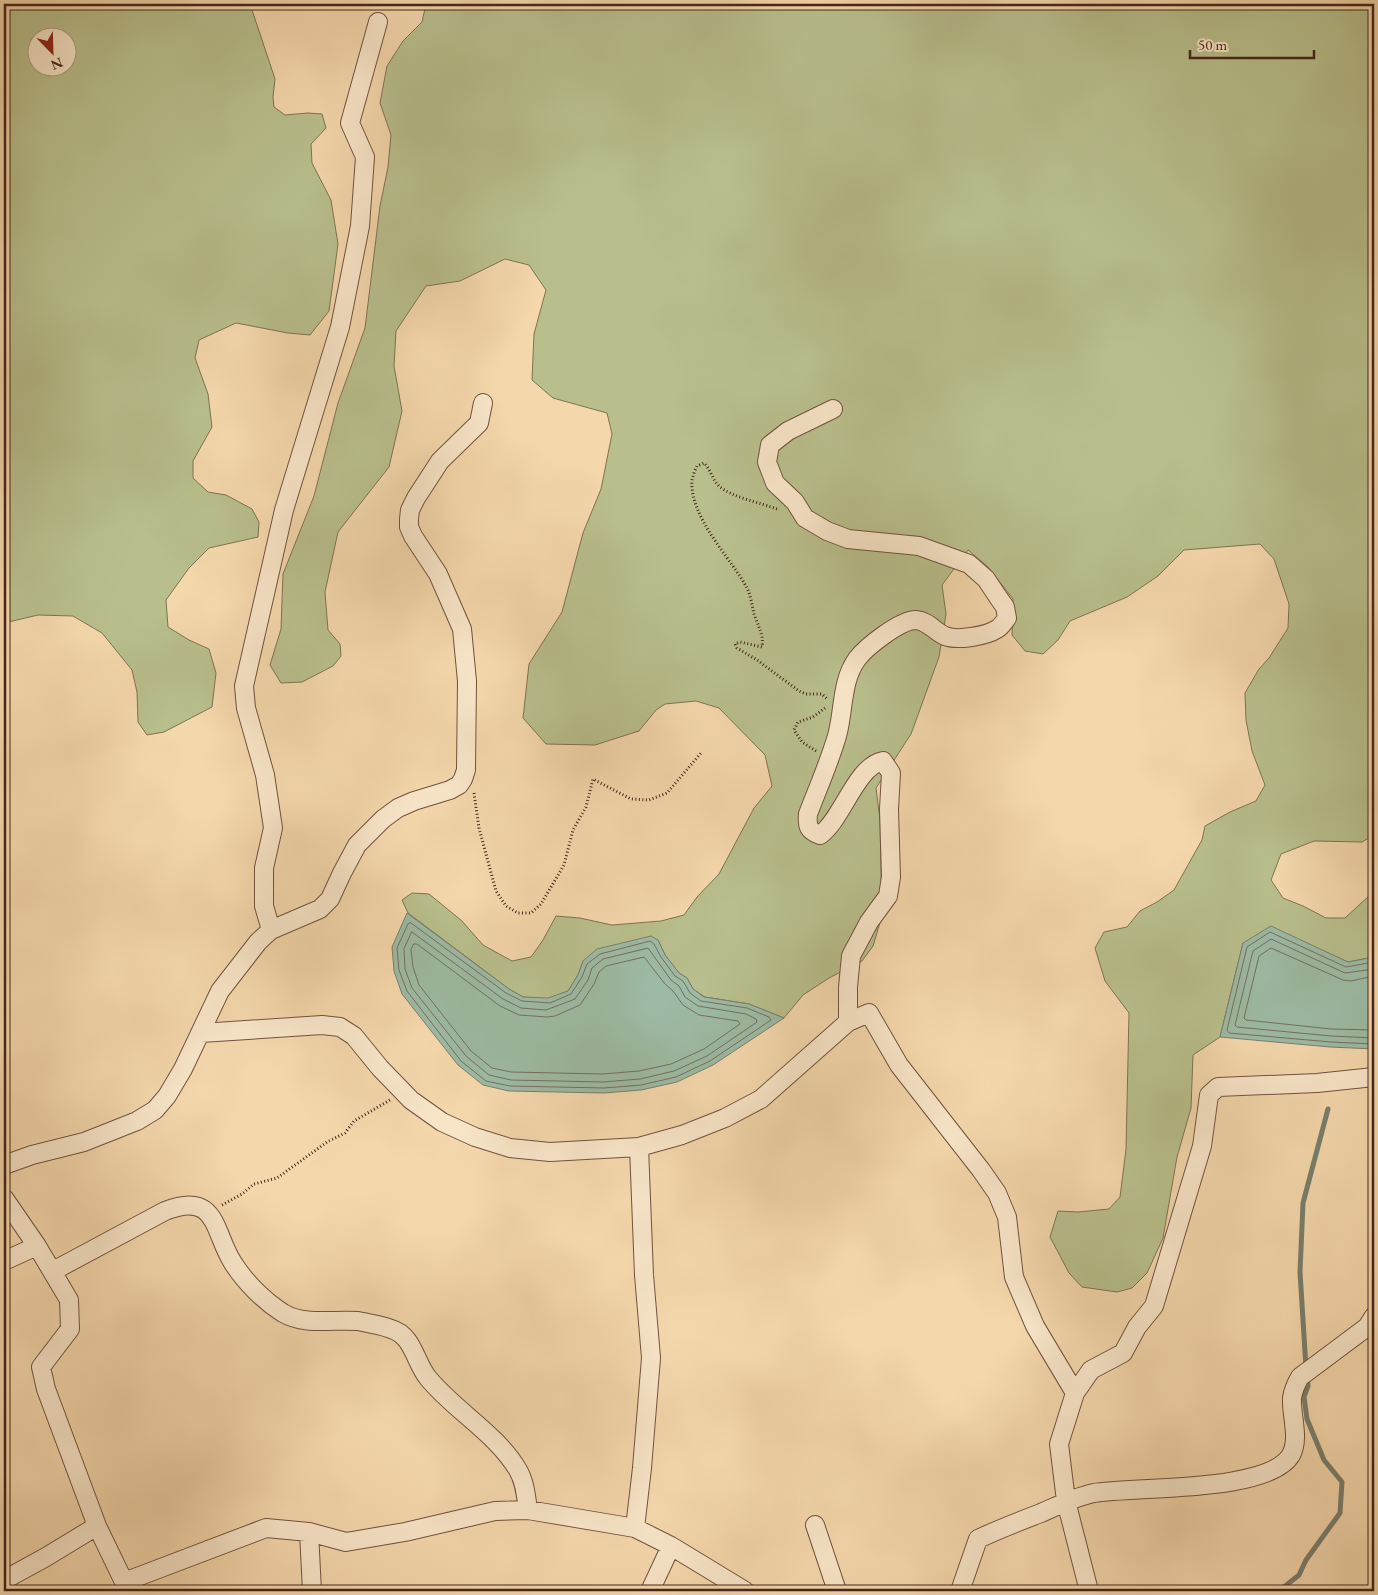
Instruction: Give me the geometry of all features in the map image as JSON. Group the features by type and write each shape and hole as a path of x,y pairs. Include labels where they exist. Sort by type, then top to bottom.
{"street":[{"path":"271,930 264,906 264,868 273,828 265,775 246,708 244,686 284,510 340,327 360,226 365,157 350,123 378,22"},
{"path":"4,1165 32,1155 84,1142 137,1121 155,1110 171,1089 201,1033 220,990 258,942 271,930 320,909 330,899 357,845 398,808 414,800 450,790 459,785 466,770 467,681 462,629 438,574 413,536 409,527 409,519 410,510 416,498 440,461 480,423 483,403"},
{"path":"834,409 788,431 770,445 767,462 775,483 795,502 805,518 827,532 848,539 919,546 969,564 986,579 1005,608 1006,618 998,628 985,635 960,638 946,636 925,622 914,620 904,622 871,645 857,658 849,671 838,733 808,814 807,824 812,832 820,835 829,829 865,773 876,762 884,761 891,773 888,809 891,877 888,896 868,922 851,956 848,987 848,1022"},
{"path":"201,1033 322,1025 340,1027 354,1036 380,1068 411,1100 442,1122 475,1138 510,1148 550,1152 639,1147 682,1135 725,1118 762,1099 848,1022 870,1013 899,1065 997,1193 1007,1216 1014,1277 1035,1326 1076,1393"},
{"path":"1089,1591 1066,1501 1059,1444 1076,1393 1092,1370 1123,1353 1137,1326 1154,1306 1202,1146 1210,1095 1218,1086 1316,1083 1374,1077"},
{"path":"635,1528 651,1358 644,1275 639,1147"},
{"path":"4,1198 53,1271 69,1300 70,1329 41,1367 46,1389 97,1526 125,1587 266,1528 309,1532 346,1542 404,1532 495,1511 528,1510 635,1528 671,1546 745,1591"},
{"path":"53,1271 175,1206 199,1207 209,1213 216,1222 231,1261 242,1275 263,1297 283,1312 297,1319 358,1322 391,1329 403,1334 428,1378 506,1453 519,1471 526,1490 528,1510"},
{"path":"4,1261 37,1246"},
{"path":"960,1591 978,1539 1066,1501 1094,1493 1221,1484 1246,1479 1281,1465 1290,1455 1294,1442 1292,1400 1294,1389 1305,1373 1367,1326 1374,1316"},
{"path":"815,1525 837,1591"},
{"path":"4,1580 97,1526"},
{"path":"309,1532 312,1591"},
{"path":"650,1591 671,1546"}],"path":[{"path":"778,509 730,493 715,482 710,469 704,463 697,466 692,479 693,496 700,514 715,540 748,590 763,638 762,647 740,642 735,644 737,648 757,660 799,691 806,694 822,694 827,700 825,708 813,717 798,722 794,730 802,742 812,750 831,756"},
{"path":"463,778 474,787 479,828 496,891 506,906 518,913 531,913 541,904 564,864 573,830 586,807 593,779 631,799 648,800 667,794 701,752"},
{"path":"209,1213 242,1194 254,1184 277,1178 327,1142 345,1133 354,1121 404,1092"}],"green space":[{"path":"4,4 250,4 275,79 274,107 285,115 322,114 326,128 311,144 312,163 331,200 338,244 329,311 310,335 288,333 236,323 199,340 195,358 208,394 212,427 193,461 193,478 208,492 226,495 252,509 259,522 258,537 209,548 189,568 166,600 168,627 189,640 209,649 216,673 212,707 164,732 147,735 138,722 137,692 132,670 102,633 73,616 38,615 4,623"},
{"path":"426,4 1374,4 1374,835 1362,842 1314,841 1281,854 1271,880 1283,898 1326,918 1345,918 1370,895 1374,895 1374,957 1348,962 1311,946 1243,943 1220,1037 1193,1055 1191,1108 1177,1157 1163,1238 1147,1273 1132,1288 1117,1292 1082,1287 1069,1273 1050,1237 1058,1211 1078,1212 1109,1209 1120,1197 1126,1149 1129,1013 1105,981 1095,948 1104,932 1127,927 1140,911 1174,890 1202,840 1205,826 1230,812 1256,801 1265,785 1252,751 1246,720 1245,693 1259,669 1269,658 1288,628 1289,604 1274,559 1260,544 1184,550 1158,576 1127,597 1070,621 1058,640 1043,654 1025,651 1012,635 1013,599 988,567 968,550 942,585 946,614 939,657 911,734 876,788 880,820 882,916 873,946 862,961 829,978 803,995 784,1018 749,1004 705,997 693,989 687,978 679,973 665,955 658,940 583,961 578,975 568,991 548,999 523,997 509,989 408,913 402,900 412,893 429,894 462,921 483,945 512,961 531,957 556,916 580,918 612,925 661,921 684,915 697,897 719,874 754,808 772,786 765,755 719,708 696,701 665,704 656,710 639,731 595,745 546,744 523,718 529,664 562,612 583,533 601,489 612,434 607,413 553,398 532,380 534,334 546,290 529,265 505,259 460,281 426,286 396,331 394,366 402,411 389,467 338,532 325,592 328,630 340,644 341,656 333,666 302,682 281,683 270,665 281,629 283,574 314,496 338,403 365,328 391,135 380,103 387,66 403,41 422,22"}],"water":[{"path":"407,913 509,989 523,997 548,998 568,991 578,975 583,961 597,949 651,936 658,940 665,955 679,973 687,978 693,989 704,997 749,1004 784,1018 713,1065 677,1082 641,1090 604,1093 509,1091 483,1085 458,1065 402,994 394,971 392,947"},
{"path":"1271,926 1348,962 1374,957 1374,1049 1220,1037 1243,943"}],"waterway":[{"path":"1306,1368 1300,1272 1303,1203 1328,1109"},
{"path":"1279,1591 1299,1575 1306,1560 1340,1513 1342,1482 1324,1460 1307,1419 1304,1397 1308,1386 1307,1376"}]}
